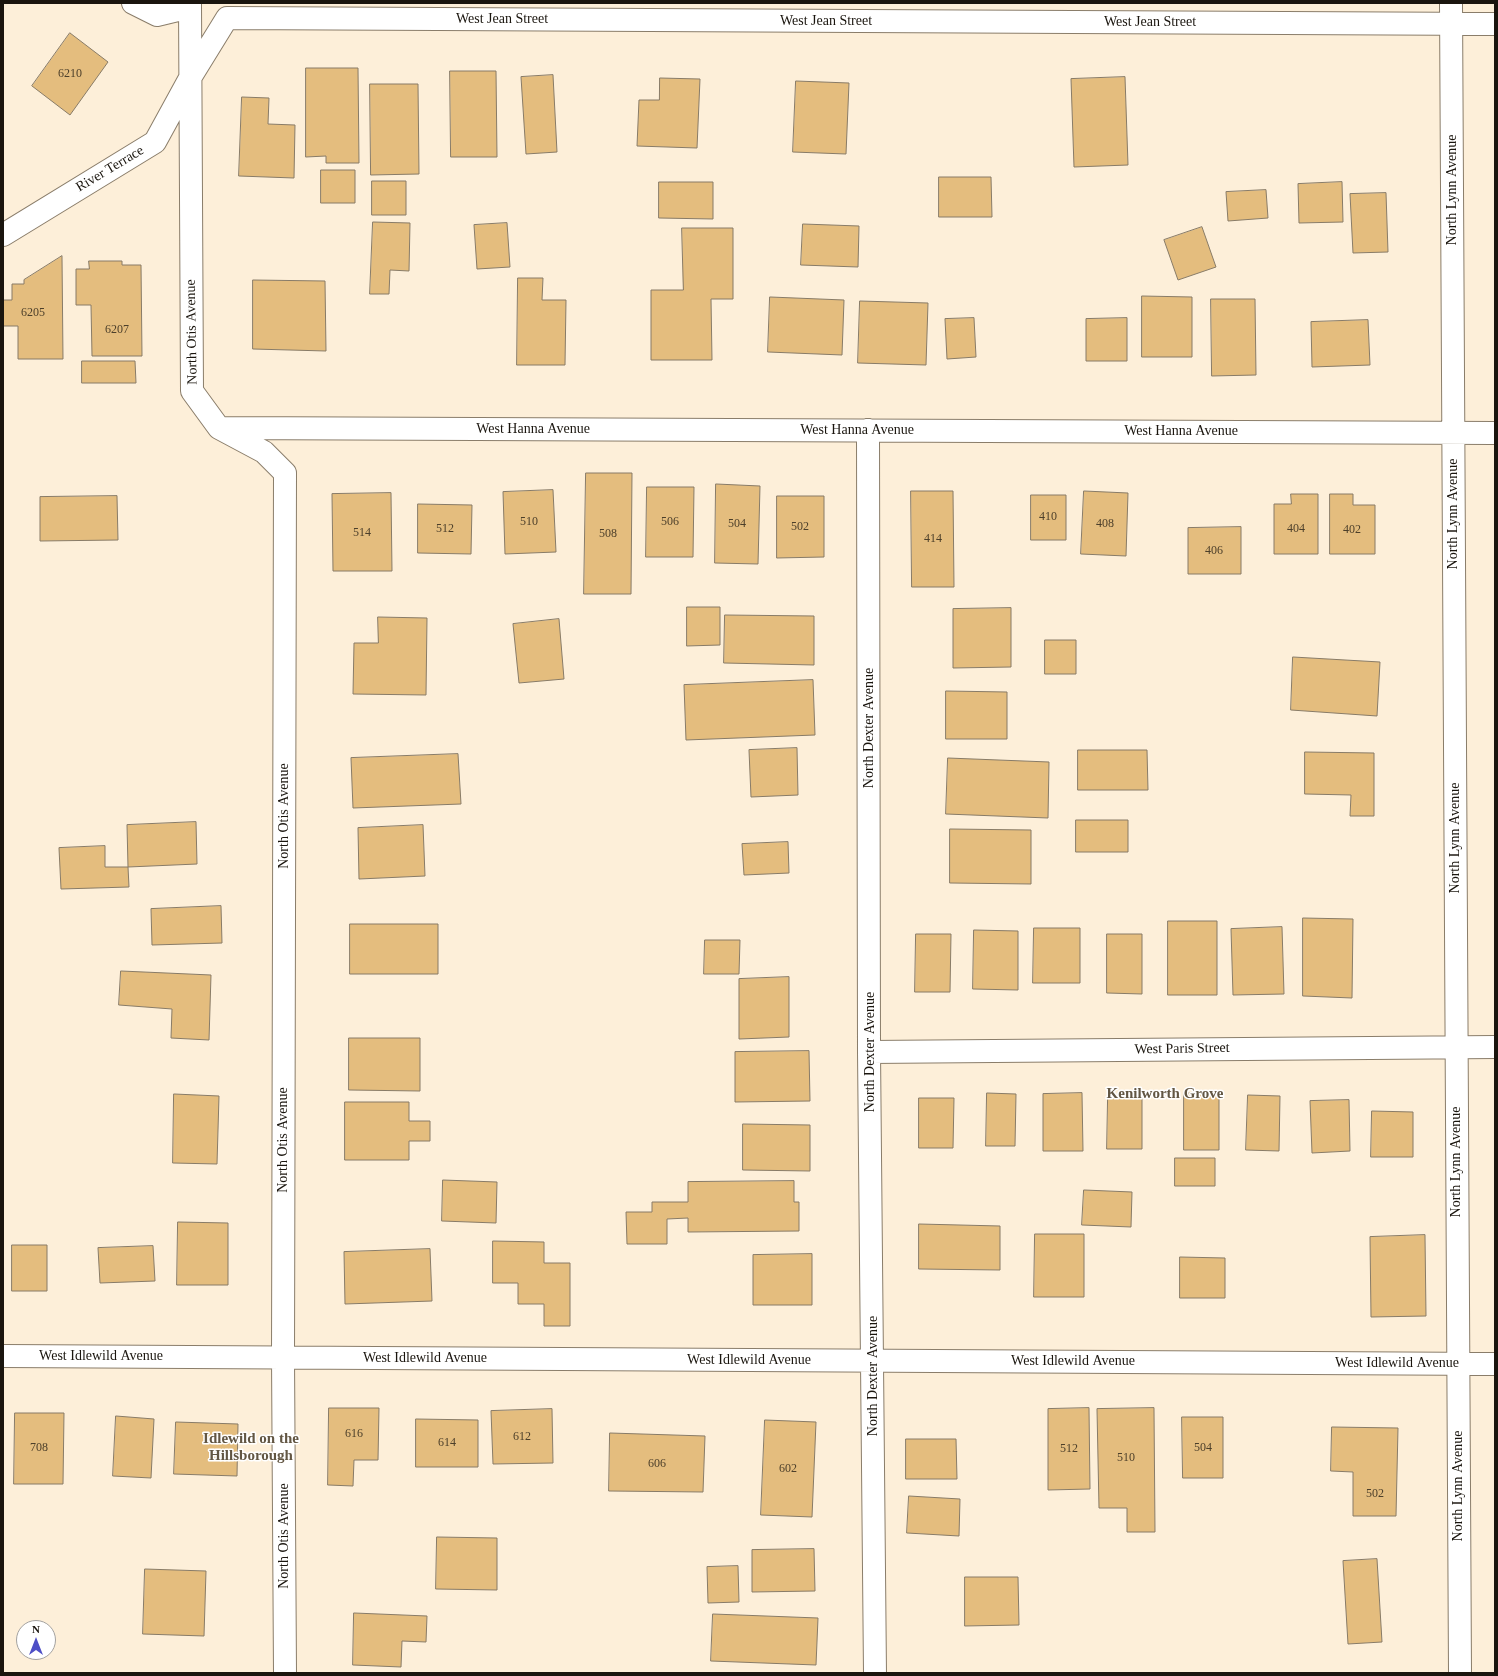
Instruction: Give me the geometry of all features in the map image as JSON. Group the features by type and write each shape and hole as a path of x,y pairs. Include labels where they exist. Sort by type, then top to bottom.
{"street":[{"path":"133,3 157,15 190,5"},
{"name":"North Otis Avenue","path":"190,5 192,391 219,428 264,452 285,473 283,1357 285,1673"},
{"name":"West Jean Street","path":"190,78 227,18 1451,13 1495,24"},
{"name":"North Lynn Avenue","path":"1451,13 1460,1673"},
{"name":"River Terrace","path":"3,235 156,142 190,78"},
{"name":"West Hanna Avenue","path":"219,428 1495,432"},
{"name":"North Dexter Avenue","path":"868,430 869,1052 875,1673"},
{"name":"West Paris Street","path":"869,1052 1456,1046 1495,1047"},
{"name":"West Idlewild Avenue","path":"3,1356 1495,1364"}],"building":[{"path":"70,33 108,62 70,115 32,86"},
{"path":"306,68 358,68 359,163 326,163 326,156 306,157"},
{"path":"450,71 496,71 497,157 451,157"},
{"path":"553,75 557,152 526,154 521,77"},
{"path":"1125,77 1128,165 1074,167 1071,79"},
{"path":"660,78 700,79 697,148 637,146 639,100 659,100"},
{"path":"796,81 849,83 846,154 793,152"},
{"path":"370,84 418,84 419,174 371,175"},
{"path":"242,97 269,98 268,124 295,125 294,178 239,176"},
{"path":"321,170 355,170 355,203 321,203"},
{"path":"939,177 991,177 992,217 939,217"},
{"path":"372,181 406,181 406,215 372,215"},
{"path":"659,182 713,182 713,219 659,218"},
{"path":"1342,182 1343,222 1299,223 1298,184"},
{"path":"1266,190 1268,218 1228,221 1226,192"},
{"path":"1386,193 1388,252 1353,253 1350,194"},
{"path":"373,222 410,223 409,271 390,270 389,294 370,294"},
{"path":"507,223 510,267 477,269 474,225"},
{"path":"803,224 859,226 858,267 801,265"},
{"path":"1202,227 1216,267 1178,280 1164,240"},
{"path":"682,228 733,228 733,299 711,299 712,360 651,360 651,290 683,290"},
{"path":"62,256 63,359 18,359 18,326 3,326 3,300 12,300 12,284 24,284 24,280"},
{"path":"89,261 122,261 122,265 141,265 142,356 92,356 91,305 76,305 76,269 89,269"},
{"path":"518,278 543,278 542,300 566,300 565,365 517,365"},
{"path":"253,280 325,281 326,351 253,349"},
{"path":"1142,296 1192,297 1192,357 1142,357"},
{"path":"770,297 844,300 842,355 768,352"},
{"path":"1211,299 1255,299 1256,375 1212,376"},
{"path":"860,301 928,303 926,365 858,363"},
{"path":"974,318 976,357 947,359 945,319"},
{"path":"1127,318 1127,361 1086,361 1086,319"},
{"path":"1368,320 1370,365 1312,367 1311,322"},
{"path":"82,361 135,361 136,383 82,383"},
{"path":"586,473 632,473 631,594 584,594"},
{"path":"716,484 760,486 758,564 715,563"},
{"path":"647,487 694,487 693,557 646,557"},
{"path":"553,490 556,552 505,554 503,492"},
{"path":"911,491 953,491 954,587 912,587"},
{"path":"1084,491 1128,493 1126,556 1081,554"},
{"path":"391,493 392,571 333,571 332,494"},
{"path":"1291,494 1318,494 1318,554 1274,554 1274,504 1291,504"},
{"path":"1330,494 1353,494 1353,505 1375,505 1375,554 1330,554"},
{"path":"1031,495 1066,495 1066,540 1031,540"},
{"path":"117,496 118,540 40,541 40,497"},
{"path":"777,496 824,496 824,557 777,558"},
{"path":"418,504 472,505 471,554 418,553"},
{"path":"1241,527 1241,574 1188,574 1188,528"},
{"path":"687,607 720,607 720,645 687,646"},
{"path":"1011,608 1011,667 953,668 953,609"},
{"path":"725,615 814,616 814,665 724,663"},
{"path":"378,617 427,618 426,695 353,694 354,643 378,643"},
{"path":"559,619 564,679 519,683 513,624"},
{"path":"1045,640 1076,640 1076,674 1045,674"},
{"path":"1293,657 1380,662 1377,716 1291,710"},
{"path":"813,680 815,735 686,740 684,685"},
{"path":"946,691 1007,692 1007,739 946,739"},
{"path":"797,748 798,795 751,797 749,750"},
{"path":"1078,750 1147,750 1148,790 1078,790"},
{"path":"1305,752 1374,753 1374,816 1350,816 1351,795 1305,794"},
{"path":"458,754 461,804 353,808 351,758"},
{"path":"948,758 1049,762 1048,818 946,814"},
{"path":"1076,820 1128,820 1128,852 1076,852"},
{"path":"196,822 197,864 128,867 127,825"},
{"path":"423,825 425,876 359,879 358,828"},
{"path":"950,829 1031,830 1031,884 950,883"},
{"path":"788,842 789,873 744,875 742,844"},
{"path":"105,846 105,867 128,867 129,887 61,889 59,848"},
{"path":"221,906 222,943 152,945 151,909"},
{"path":"1303,918 1353,919 1352,998 1303,996"},
{"path":"1168,921 1217,921 1217,995 1168,995"},
{"path":"350,924 438,924 438,974 350,974"},
{"path":"1282,927 1284,994 1233,995 1231,929"},
{"path":"1034,928 1080,928 1080,983 1033,983"},
{"path":"974,930 1018,931 1018,990 973,989"},
{"path":"916,934 951,934 950,992 915,992"},
{"path":"1107,934 1142,934 1142,994 1107,993"},
{"path":"705,940 740,940 739,974 704,974"},
{"path":"121,971 211,975 209,1040 171,1038 172,1009 119,1005"},
{"path":"789,977 789,1037 739,1039 739,979"},
{"path":"349,1038 420,1038 420,1091 349,1090"},
{"path":"809,1051 810,1101 735,1102 735,1052"},
{"path":"987,1093 1016,1094 1015,1146 986,1146"},
{"path":"1082,1093 1083,1151 1043,1151 1043,1094"},
{"path":"1184,1093 1219,1093 1219,1150 1184,1150"},
{"path":"174,1094 219,1096 217,1164 173,1163"},
{"path":"1248,1095 1280,1096 1279,1151 1246,1150"},
{"path":"919,1098 954,1098 953,1148 919,1148"},
{"path":"1108,1098 1142,1098 1142,1149 1107,1149"},
{"path":"1349,1100 1350,1151 1312,1153 1310,1101"},
{"path":"345,1102 409,1102 409,1121 430,1121 430,1141 409,1141 409,1160 345,1160"},
{"path":"1372,1111 1413,1112 1413,1157 1371,1157"},
{"path":"743,1124 810,1125 810,1171 743,1170"},
{"path":"1175,1158 1215,1158 1215,1186 1175,1186"},
{"path":"443,1180 497,1182 496,1223 442,1221"},
{"path":"794,1181 794,1202 799,1202 799,1231 688,1232 688,1218 667,1219 667,1244 627,1244 626,1212 652,1212 652,1202 688,1202 688,1182"},
{"path":"1084,1190 1132,1192 1131,1227 1082,1225"},
{"path":"178,1222 228,1223 228,1285 177,1285"},
{"path":"919,1224 1000,1226 1000,1270 919,1269"},
{"path":"1035,1234 1084,1234 1084,1297 1034,1297"},
{"path":"1425,1235 1426,1316 1371,1317 1370,1237"},
{"path":"493,1241 544,1242 544,1263 570,1263 570,1326 544,1326 544,1304 518,1304 518,1283 493,1283"},
{"path":"12,1245 47,1245 47,1291 12,1291"},
{"path":"153,1246 155,1281 100,1283 98,1248"},
{"path":"430,1249 432,1301 345,1304 344,1252"},
{"path":"812,1254 812,1305 753,1305 753,1255"},
{"path":"1180,1257 1225,1258 1225,1298 1180,1298"},
{"path":"329,1408 379,1408 378,1460 354,1460 353,1486 328,1485"},
{"path":"1089,1408 1090,1489 1048,1490 1048,1409"},
{"path":"1154,1408 1155,1532 1127,1532 1127,1508 1099,1508 1097,1409"},
{"path":"552,1409 553,1463 493,1464 491,1411"},
{"path":"15,1413 64,1413 63,1484 14,1484"},
{"path":"116,1416 154,1419 151,1478 113,1476"},
{"path":"1182,1417 1223,1417 1223,1478 1183,1478"},
{"path":"416,1419 478,1420 478,1467 416,1467"},
{"path":"765,1420 816,1422 812,1517 761,1515"},
{"path":"176,1422 238,1424 237,1476 174,1474"},
{"path":"1332,1427 1398,1428 1396,1516 1353,1516 1353,1472 1331,1471"},
{"path":"610,1433 705,1436 703,1492 609,1491"},
{"path":"906,1439 956,1439 957,1479 906,1479"},
{"path":"909,1496 960,1499 959,1536 907,1533"},
{"path":"437,1537 497,1538 497,1590 436,1589"},
{"path":"814,1549 815,1591 752,1592 752,1550"},
{"path":"1377,1559 1382,1642 1348,1644 1343,1561"},
{"path":"738,1566 739,1602 708,1603 707,1567"},
{"path":"145,1569 206,1571 204,1636 143,1634"},
{"path":"965,1577 1018,1577 1019,1625 965,1626"},
{"path":"354,1613 427,1616 426,1642 402,1641 401,1667 353,1665"},
{"path":"713,1614 818,1618 816,1665 711,1661"}],"district":[{"name":"Kenilworth Grove","path":"1165,1094"},
{"name":"Idlewild on the Hillsborough","path":"251,1448"}]}
